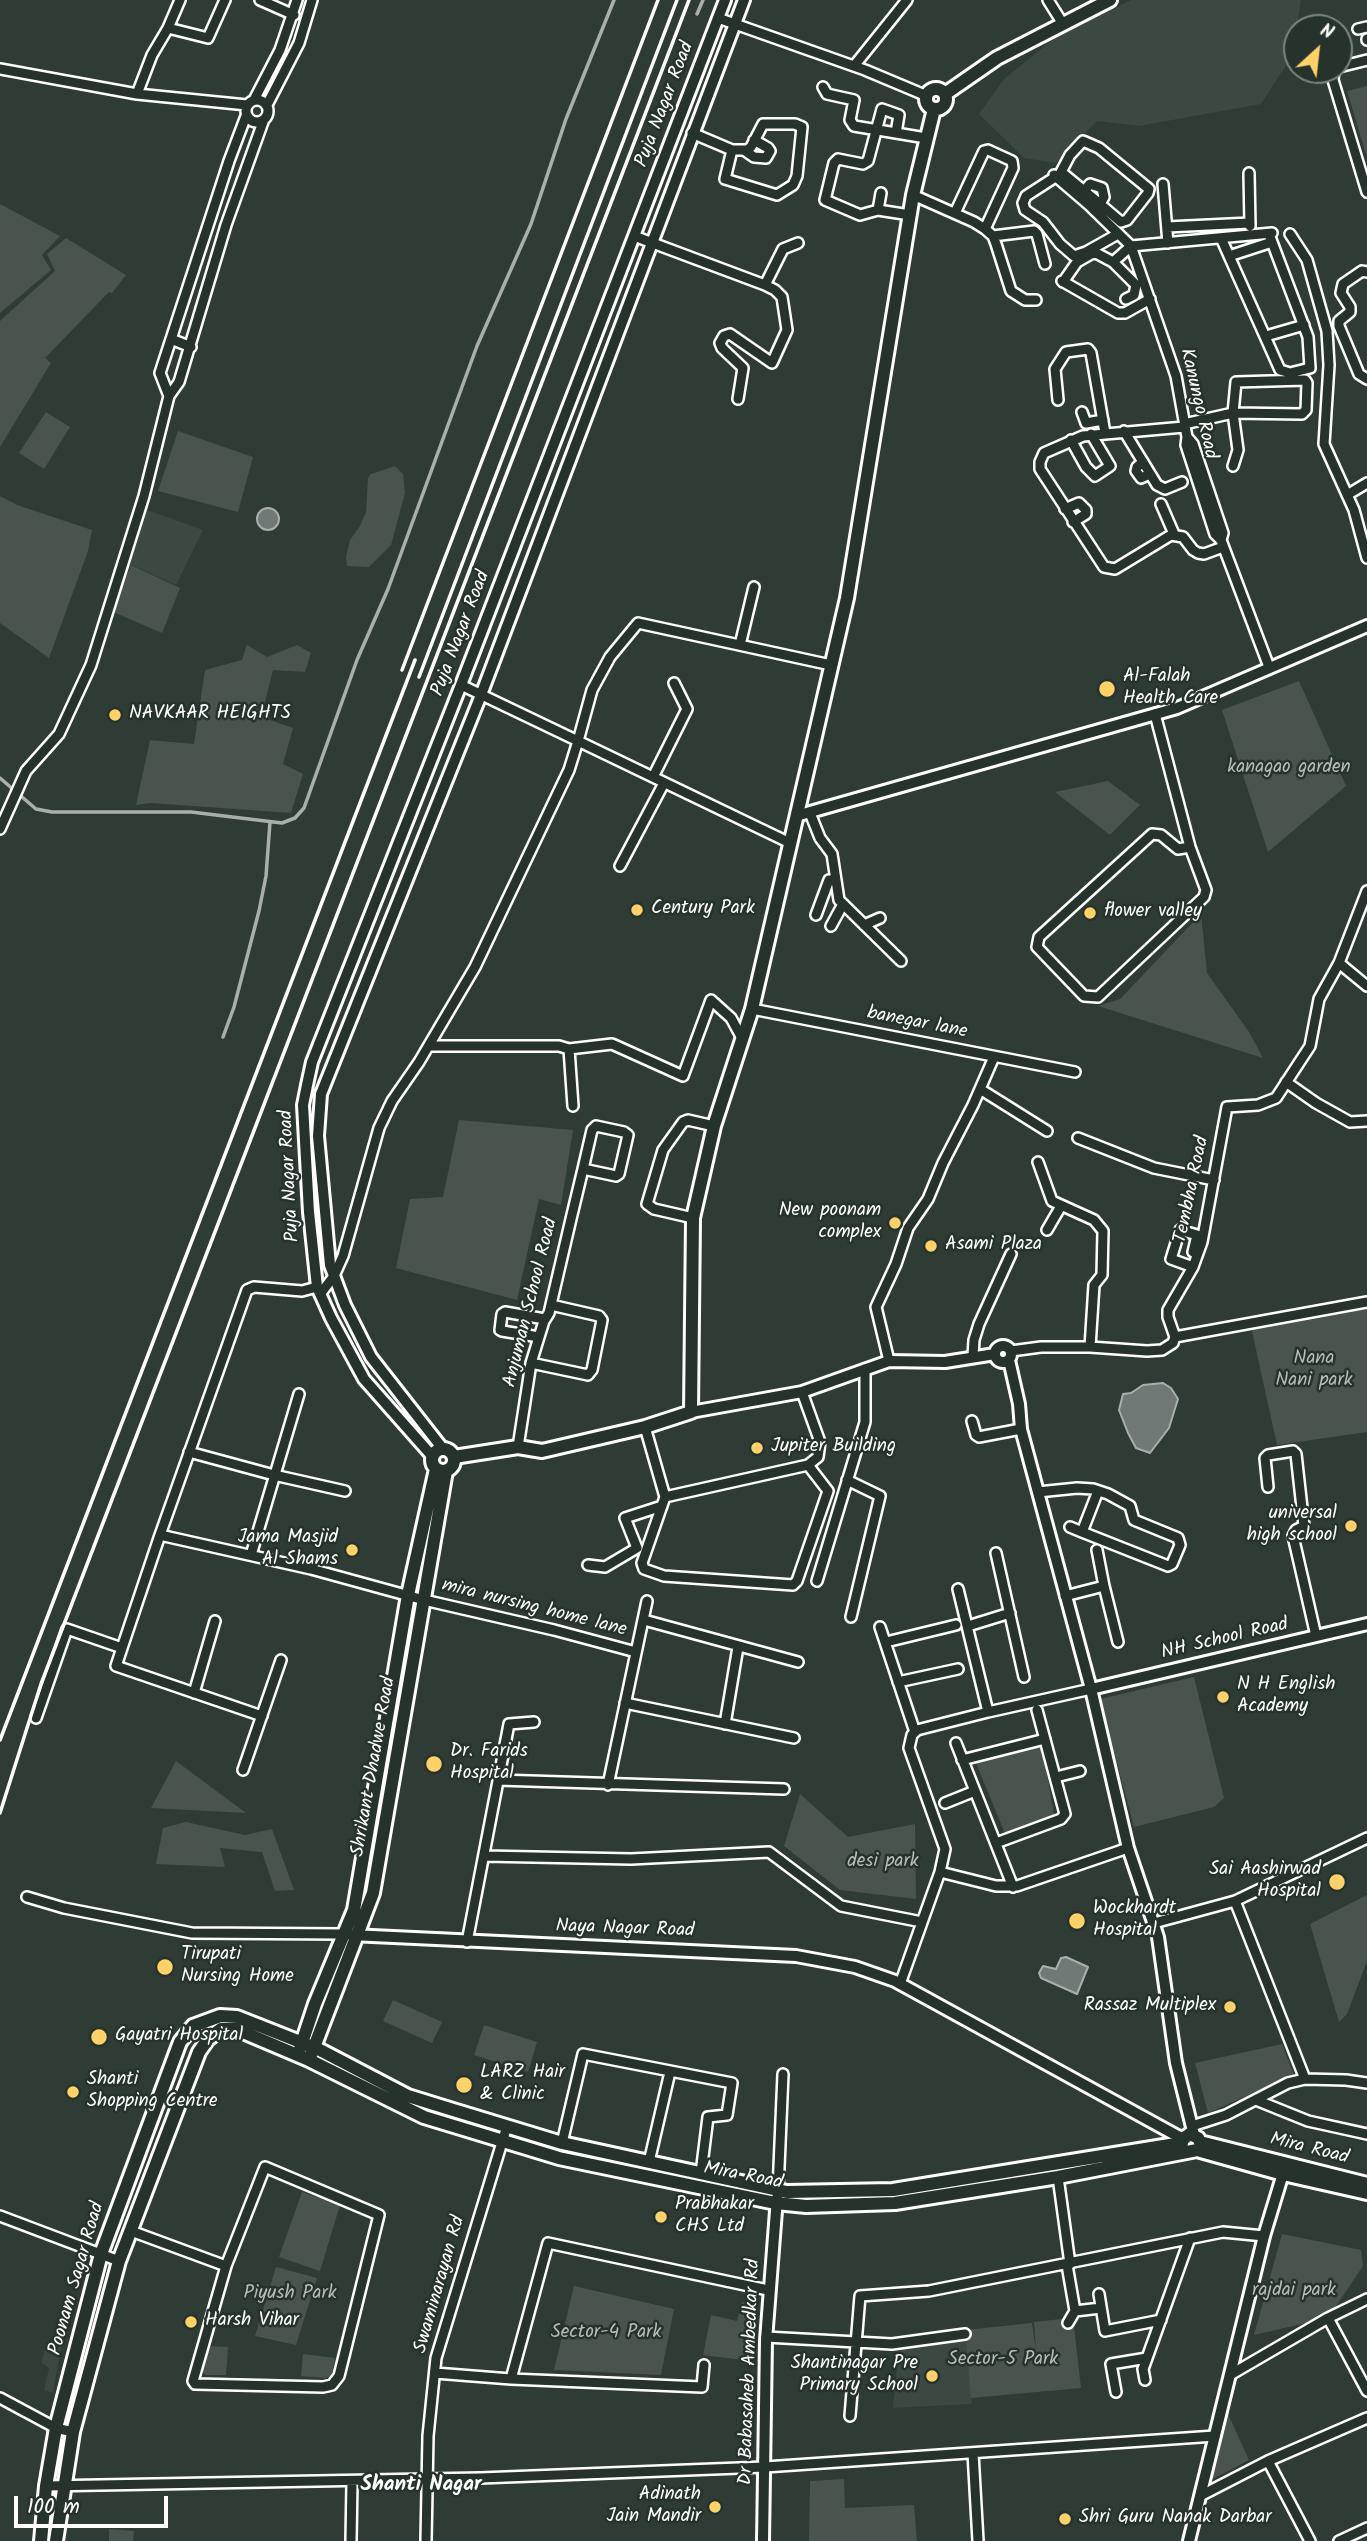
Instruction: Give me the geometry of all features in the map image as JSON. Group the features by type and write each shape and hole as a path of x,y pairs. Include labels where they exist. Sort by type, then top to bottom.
{"main road":[{"path":"945,94 997,58 1110,0"},
{"path":"937,89 945,94 945,103 941,108 929,105 927,96 930,91 937,89"},
{"path":"442,1460 518,1447 542,1451 645,1427 691,1412 693,1219 714,1126 752,1009 849,585 913,195 934,108"},
{"name":"Shrikant Dhadwe Road","path":"311,2046 343,1934 356,1901 408,1595 442,1460"},
{"name":"Shrikant Dhadwe Road","path":"303,2058 311,2046 373,1893 424,1600 442,1460"},
{"name":"Mira Road","path":"183,2036 193,2026 220,2016 237,2017 311,2046 408,2096 562,2143 701,2173 806,2206 885,2204 1058,2177 1191,2141"},
{"name":"Mira Road","path":"204,2045 222,2029 236,2029 425,2117 502,2141 559,2158 646,2178 777,2197 795,2193 893,2190 1191,2141 1367,2193"},
{"name":"Poonam Sagar Road","path":"41,2541 46,2486 56,2428 101,2255 183,2036"},
{"name":"Poonam Sagar Road","path":"56,2541 73,2431 97,2352 119,2262 199,2052 204,2045"},
{"name":"Mira Road","path":"1285,2169 1367,2184"}],"street":[{"path":"137,94 152,55 180,0"},
{"path":"168,28 208,38 226,0"},
{"path":"260,0 293,15"},
{"path":"169,396 160,373 209,219 250,103 280,50 297,0"},
{"path":"0,829 26,772 60,734 90,665 144,496 169,396 179,382 191,347 226,225 263,122 268,116 267,106 299,43 312,0"},
{"name":"Puja Nagar Road","path":"442,1460 364,1379 319,1290 309,1212 303,1105 310,1070 725,0"},
{"name":"Puja Nagar Road","path":"442,1460 371,1357 334,1276 327,1247 318,1136 321,1094 481,695 744,0"},
{"path":"854,66 907,0"},
{"path":"1048,0 1063,24"},
{"path":"718,18 854,66 927,96"},
{"path":"0,69 137,94 250,103 261,101 267,106"},
{"path":"1334,84 1367,192"},
{"path":"823,87 827,94 854,100 850,120 854,126 926,138"},
{"path":"896,133 898,113 884,109 881,111 866,163 838,159 834,163 825,200 860,215 878,210 910,215"},
{"path":"246,116 256,123 263,122"},
{"path":"692,133 732,150 744,150 751,147 763,124 795,124 802,127 797,176 793,185 782,194 777,195 725,179 732,150"},
{"path":"744,150 754,157 766,158 768,148 754,140"},
{"path":"1057,175 1084,191 1095,203 1121,222 1124,222 1149,189 1087,142 1080,143 1057,175 1026,196 1023,207 1043,222 1074,256 1086,253 1118,234"},
{"path":"955,213 984,151 988,150 1012,161 1013,168 989,232 1011,291 1025,300 1036,300"},
{"path":"1250,173 1250,235"},
{"name":"Kanungo Road","path":"1057,175 1095,203 1118,234 1131,246 1176,376 1187,437 1186,445 1215,534 1222,543 1269,667"},
{"path":"1163,184 1168,243"},
{"path":"878,210 881,193"},
{"path":"913,195 955,213 989,232 1034,231 1038,234 1045,264"},
{"path":"209,219 226,225"},
{"path":"1167,228 1250,223"},
{"path":"1290,234 1307,260 1327,331 1329,365 1324,444 1347,495 1367,558"},
{"path":"1113,262 1131,246 1250,235 1271,236"},
{"path":"634,236 765,285 782,297 787,330 771,364 730,334 724,336 720,346 743,368 738,399"},
{"path":"1229,256 1271,236"},
{"path":"1221,238 1282,372 1290,373 1310,368 1308,337 1271,236"},
{"path":"765,285 783,249 798,243"},
{"path":"1126,299 1134,295 1136,285 1113,262 1096,253 1077,262 1063,281 1118,313 1134,309 1150,299"},
{"path":"1367,272 1362,271 1340,289 1350,312 1339,321 1339,326 1359,374 1367,379"},
{"path":"1266,336 1304,325"},
{"path":"171,339 191,347"},
{"path":"1058,400 1055,369 1066,352 1088,349 1091,353 1105,433"},
{"path":"1222,543 1204,554 1198,553 1183,537 1174,534 1110,569 1104,567 1040,469 1040,462 1044,453 1091,434 1184,425 1233,413 1302,414 1306,410 1306,381 1236,382 1233,413 1238,450 1233,466"},
{"path":"1082,412 1084,422 1103,420"},
{"path":"1124,431 1157,485 1166,489 1182,482"},
{"path":"1071,440 1086,467 1095,476 1110,466 1091,434"},
{"path":"1347,495 1367,482"},
{"path":"1065,509 1079,503 1086,510 1086,513 1073,522"},
{"path":"1161,504 1174,534"},
{"path":"740,645 754,587"},
{"path":"262,1716 116,1667 247,1290 254,1287 319,1290 334,1276 343,1255 379,1128 392,1101 429,1046 475,967 569,770 592,690 610,657 638,623 831,664"},
{"path":"796,816 1177,708 1367,626"},
{"path":"653,778 687,709 674,683"},
{"path":"461,685 790,843"},
{"path":"1155,714 1190,847 1206,890 1204,897 1098,997 1084,996 1037,947 1039,937 1152,834 1161,835 1178,849 1190,847"},
{"path":"620,866 664,783"},
{"path":"810,813 820,838 832,854 832,877 839,900 901,961"},
{"path":"816,915 832,877"},
{"path":"1367,891 1339,963 1319,999 1310,1046 1286,1082 1316,1104 1350,1122 1362,1122 1367,1116"},
{"path":"831,926 843,904"},
{"path":"864,925 880,918"},
{"path":"1339,963 1367,986"},
{"path":"429,1046 559,1046 569,1049 612,1044 683,1076 711,1000 731,1018 743,1041"},
{"name":"banegar lane","path":"752,1009 1074,1073"},
{"path":"569,1049 573,1106"},
{"path":"889,1361 876,1307 896,1264 908,1228 928,1199 994,1057"},
{"path":"310,1070 327,1078"},
{"name":"Tembha Road","path":"1175,1336 1168,1310 1202,1242 1227,1107 1258,1105 1276,1098 1286,1082"},
{"path":"980,1089 1047,1131"},
{"path":"693,1219 654,1209 647,1204 663,1150 683,1122 688,1119 714,1126"},
{"name":"Anjuman School Road","path":"518,1447 531,1363 551,1305 592,1130 596,1126 628,1135 619,1174 616,1176 583,1169"},
{"path":"1078,1138 1154,1168 1214,1180"},
{"path":"1038,1163 1052,1202 1094,1220 1102,1231 1102,1275 1094,1285 1090,1347"},
{"path":"1047,1230 1061,1206"},
{"path":"973,1356 979,1324 1011,1254"},
{"path":"691,1412 802,1392 889,1361 944,1362 995,1354 999,1361 1041,1347 1162,1350 1173,1343 1175,1336 1367,1302"},
{"path":"531,1363 587,1375 592,1370 602,1320 598,1316 551,1305"},
{"path":"540,1337 500,1330 502,1314 505,1312 545,1319"},
{"path":"1010,1356 1021,1429 1091,1689 1128,1848 1154,1923 1191,2141 1226,2115 1288,2083 1305,2078 1367,2083"},
{"path":"817,1581 865,1422 865,1369"},
{"path":"588,1565 605,1567 636,1548 637,1544 625,1518 664,1502 808,1465 818,1457 820,1442 802,1392"},
{"path":"251,1555 299,1394"},
{"path":"972,1421 979,1437 1021,1429"},
{"path":"645,1427 664,1502 642,1563 644,1569 664,1576 793,1586 828,1491 808,1465"},
{"path":"1268,1487 1265,1458 1268,1455 1293,1451 1296,1454 1304,1526 1296,1530 1293,1536 1316,1636"},
{"path":"189,1452 345,1491"},
{"path":"847,1480 880,1496 851,1617"},
{"path":"1038,1492 1077,1488 1098,1491 1130,1506 1134,1520 1178,1538 1180,1545 1168,1566 1070,1527"},
{"path":"1082,1532 1098,1491"},
{"name":"mira nursing home lane","path":"160,1535 251,1555 636,1652"},
{"path":"1097,1549 1118,1642"},
{"path":"996,1553 1024,1677"},
{"path":"1065,1596 1104,1586"},
{"path":"958,1589 988,1712"},
{"path":"608,1784 647,1601"},
{"path":"968,1626 1010,1613"},
{"path":"644,1620 798,1662"},
{"path":"194,1693 215,1621"},
{"name":"NH School Road","path":"1091,1689 1367,1623"},
{"path":"886,1642 956,1625"},
{"path":"880,1627 915,1732"},
{"path":"36,1718 67,1629 122,1648"},
{"path":"725,1724 738,1647"},
{"path":"243,1770 281,1660"},
{"path":"898,1682 958,1669"},
{"path":"900,1984 940,1872 945,1849 943,1837 909,1748 909,1741 915,1732 988,1712 1091,1689"},
{"path":"625,1703 794,1738"},
{"path":"996,1843 1064,1817 1065,1810 1037,1710"},
{"path":"467,1942 509,1724 534,1722"},
{"path":"962,1759 1045,1738"},
{"path":"956,1743 1013,1886"},
{"path":"1056,1777 1080,1771"},
{"path":"498,1780 783,1789"},
{"path":"945,1803 975,1791"},
{"path":"1154,1923 1235,1901 1367,1838"},
{"path":"940,1872 996,1886 1013,1886 1128,1848"},
{"path":"484,1856 631,1859 769,1852 841,1906 922,1922"},
{"name":"Naya Nagar Road","path":"27,1897 88,1913 192,1933 343,1934 796,1956 855,1967 900,1984 1191,2141"},
{"path":"1235,1901 1305,2078"},
{"path":"562,2143 583,2054 732,2083 727,2115 708,2117 701,2173"},
{"path":"649,2162 670,2072"},
{"path":"777,2197 783,2074"},
{"path":"1256,2101 1308,2121 1367,2134"},
{"name":"Swaminarayan Rd","path":"426,2541 426,2478 435,2373 442,2339 507,2126"},
{"path":"265,2167 333,2200 379,2215 339,2376 332,2385 195,2384 193,2381 226,2266 265,2167"},
{"name":"Mira Road","path":"1189,2541 1264,2236 1285,2169"},
{"path":"1058,2177 1075,2311 1068,2323"},
{"name":"Dr Babasaheb Ambedkar Rd","path":"763,2541 766,2337 777,2197"},
{"path":"0,2216 119,2262"},
{"path":"131,2231 226,2266"},
{"path":"850,2416 860,2296 929,2291 1223,2232 1264,2236"},
{"path":"1145,2380 1143,2369 1191,2238"},
{"path":"511,2379 548,2243 768,2290"},
{"path":"1099,2294 1105,2331 1161,2320"},
{"path":"1230,2375 1328,2318 1367,2299"},
{"path":"1075,2311 1101,2308"},
{"path":"1328,2318 1367,2391"},
{"path":"766,2337 892,2344 965,2334"},
{"path":"1116,2392 1111,2364 1147,2358"},
{"path":"435,2373 511,2379 579,2377 702,2387 704,2365"},
{"path":"0,2398 56,2428 73,2431"},
{"path":"1200,2496 1268,2461 1367,2418"},
{"path":"46,2486 352,2482 765,2468 1215,2436"},
{"path":"973,2454 978,2541"},
{"path":"1268,2461 1310,2541"},
{"path":"351,2541 352,2482"},
{"path":"1339,2541 1367,2528"}],"shaded area":[{"path":"1131,0 1301,0 1299,14 1283,14 1283,70 1261,104 1139,126 1097,121 1056,163 1024,158 979,114 1004,79 1056,37"},
{"path":"268,508 276,511 279,519 276,527 268,530 260,527 257,519 260,511"},
{"path":"147,510 203,530 176,585 130,564"},
{"path":"1163,1383 1171,1388 1178,1399 1169,1428 1150,1453 1136,1448 1119,1410 1123,1394 1131,1393 1143,1385"},
{"path":"1066,1957 1088,1967 1077,1994 1041,1978 1039,1973 1043,1966 1056,1969 1061,1958"},
{"name":"Shantinagar Pre Primary School","path":"966,2338 972,2404 893,2408 899,2347"},
{"path":"47,2344 61,2347 53,2393 44,2390 49,2368 41,2362"}],"green space":[{"path":"1367,86 1367,158 1347,91"},
{"path":"0,204 60,236 42,255 51,270 0,313"},
{"path":"66,238 126,275 112,293 109,292 45,358 51,363 0,447 0,321 55,271 47,254"},
{"path":"46,412 70,427 44,469 19,453"},
{"path":"178,431 253,457 238,512 158,491"},
{"path":"395,466 403,474 405,493 391,545 369,567 347,566 350,540 366,512 368,478 371,474"},
{"path":"0,496 17,505 92,530 88,551 49,658 0,623"},
{"path":"131,565 180,588 162,633 111,611"},
{"path":"247,645 267,657 297,645 311,653 305,672 273,670 261,717 293,728 283,764 303,774 291,813 151,803 136,805 150,740 194,744 205,670 242,660"},
{"name":"kanagao garden","path":"1299,681 1346,786 1268,852 1222,710"},
{"path":"1108,781 1140,805 1110,835 1055,792"},
{"path":"1201,914 1207,973 1249,1032 1263,1058 1098,1006 1120,999"},
{"path":"459,1120 573,1130 561,1205 539,1199 517,1300 396,1268 410,1199 443,1197"},
{"name":"Nana Nani park","path":"1367,1307 1367,1432 1277,1445 1251,1327"},
{"path":"1194,1677 1224,1798 1214,1807 1134,1827 1100,1699"},
{"path":"1042,1747 1055,1819 1006,1836 976,1763"},
{"path":"176,1761 246,1813 151,1808"},
{"name":"desi park","path":"800,1794 848,1837 915,1824 916,1899 840,1890 784,1846"},
{"path":"186,1822 245,1835 272,1829 294,1890 275,1891 262,1852 220,1848 225,1867 156,1864 163,1828"},
{"path":"1367,1895 1367,1961 1347,2014 1339,2022 1310,1924"},
{"path":"393,2000 442,2022 432,2043 383,2021"},
{"path":"484,2025 537,2042 528,2072 474,2055"},
{"path":"1282,2044 1294,2075 1208,2113 1195,2063"},
{"path":"302,2192 340,2205 320,2271 279,2257"},
{"name":"rajdai park","path":"1282,2234 1361,2250 1363,2266 1328,2318 1254,2335"},
{"name":"Piyush Park","path":"276,2267 317,2278 296,2345 255,2336"},
{"name":"Sector-4 Park","path":"574,2286 674,2309 661,2375 554,2370"},
{"path":"742,2302 756,2304 751,2361 703,2355 711,2315 737,2321"},
{"name":"Sector-5 Park","path":"1061,2319 1074,2327 1081,2388 971,2398 965,2330 1032,2323 1036,2351 1034,2322"},
{"path":"208,2346 228,2347 226,2375 206,2375 202,2372"},
{"path":"303,2354 335,2358 332,2375 326,2378 301,2376"},
{"path":"1228,2414 1249,2460 1209,2481"},
{"path":"844,2479 845,2508 914,2505 917,2541 809,2541 810,2481"},
{"path":"109,2529 134,2531 133,2541 109,2541"}],"waterway":[{"path":"0,778 36,809 52,812 191,812 282,823 295,818 304,808 357,660 388,589 477,346 531,224 566,119 614,0"},
{"path":"697,14 703,0"},
{"path":"223,1037 234,1007 259,911 266,876 270,822"}],"railway":[{"path":"402,670 658,0"},
{"path":"419,677 677,0"},
{"path":"0,1813 41,1684 689,0"},
{"path":"0,1740 415,660"}],"place":[{"name":"Al-Falah Health Care","path":"1107,689"},
{"name":"NAVKAAR HEIGHTS","path":"115,715"},
{"name":"Century Park","path":"637,910"},
{"name":"flower valley","path":"1090,913"},
{"name":"New poonam complex","path":"895,1223"},
{"name":"Asami Plaza","path":"931,1246"},
{"name":"Jupiter Building","path":"757,1448"},
{"name":"universal high school","path":"1351,1526"},
{"name":"Jama Masjid Al Shams","path":"352,1550"},
{"name":"N H English Academy","path":"1223,1697"},
{"name":"Dr. Farids Hospital","path":"434,1764"},
{"name":"Sai Aashirwad Hospital","path":"1337,1882"},
{"name":"Wockhardt Hospital","path":"1077,1921"},
{"name":"Tirupati Nursing Home","path":"165,1967"},
{"name":"Rassaz Multiplex","path":"1230,2007"},
{"name":"Gayatri Hospital","path":"99,2037"},
{"name":"LARZ Hair & Clinic","path":"464,2085"},
{"name":"Shanti Shopping Centre","path":"73,2092"},
{"name":"Prabhakar CHS Ltd","path":"661,2217"},
{"name":"Harsh Vihar","path":"191,2322"},
{"name":"Shantinagar Pre Primary School","path":"932,2376"},
{"name":"Adinath Jain Mandir","path":"715,2507"},
{"name":"Shri Guru Nanak Darbar","path":"1065,2519"}],"district":[{"name":"Shanti Nagar","path":"421,2486"}]}
